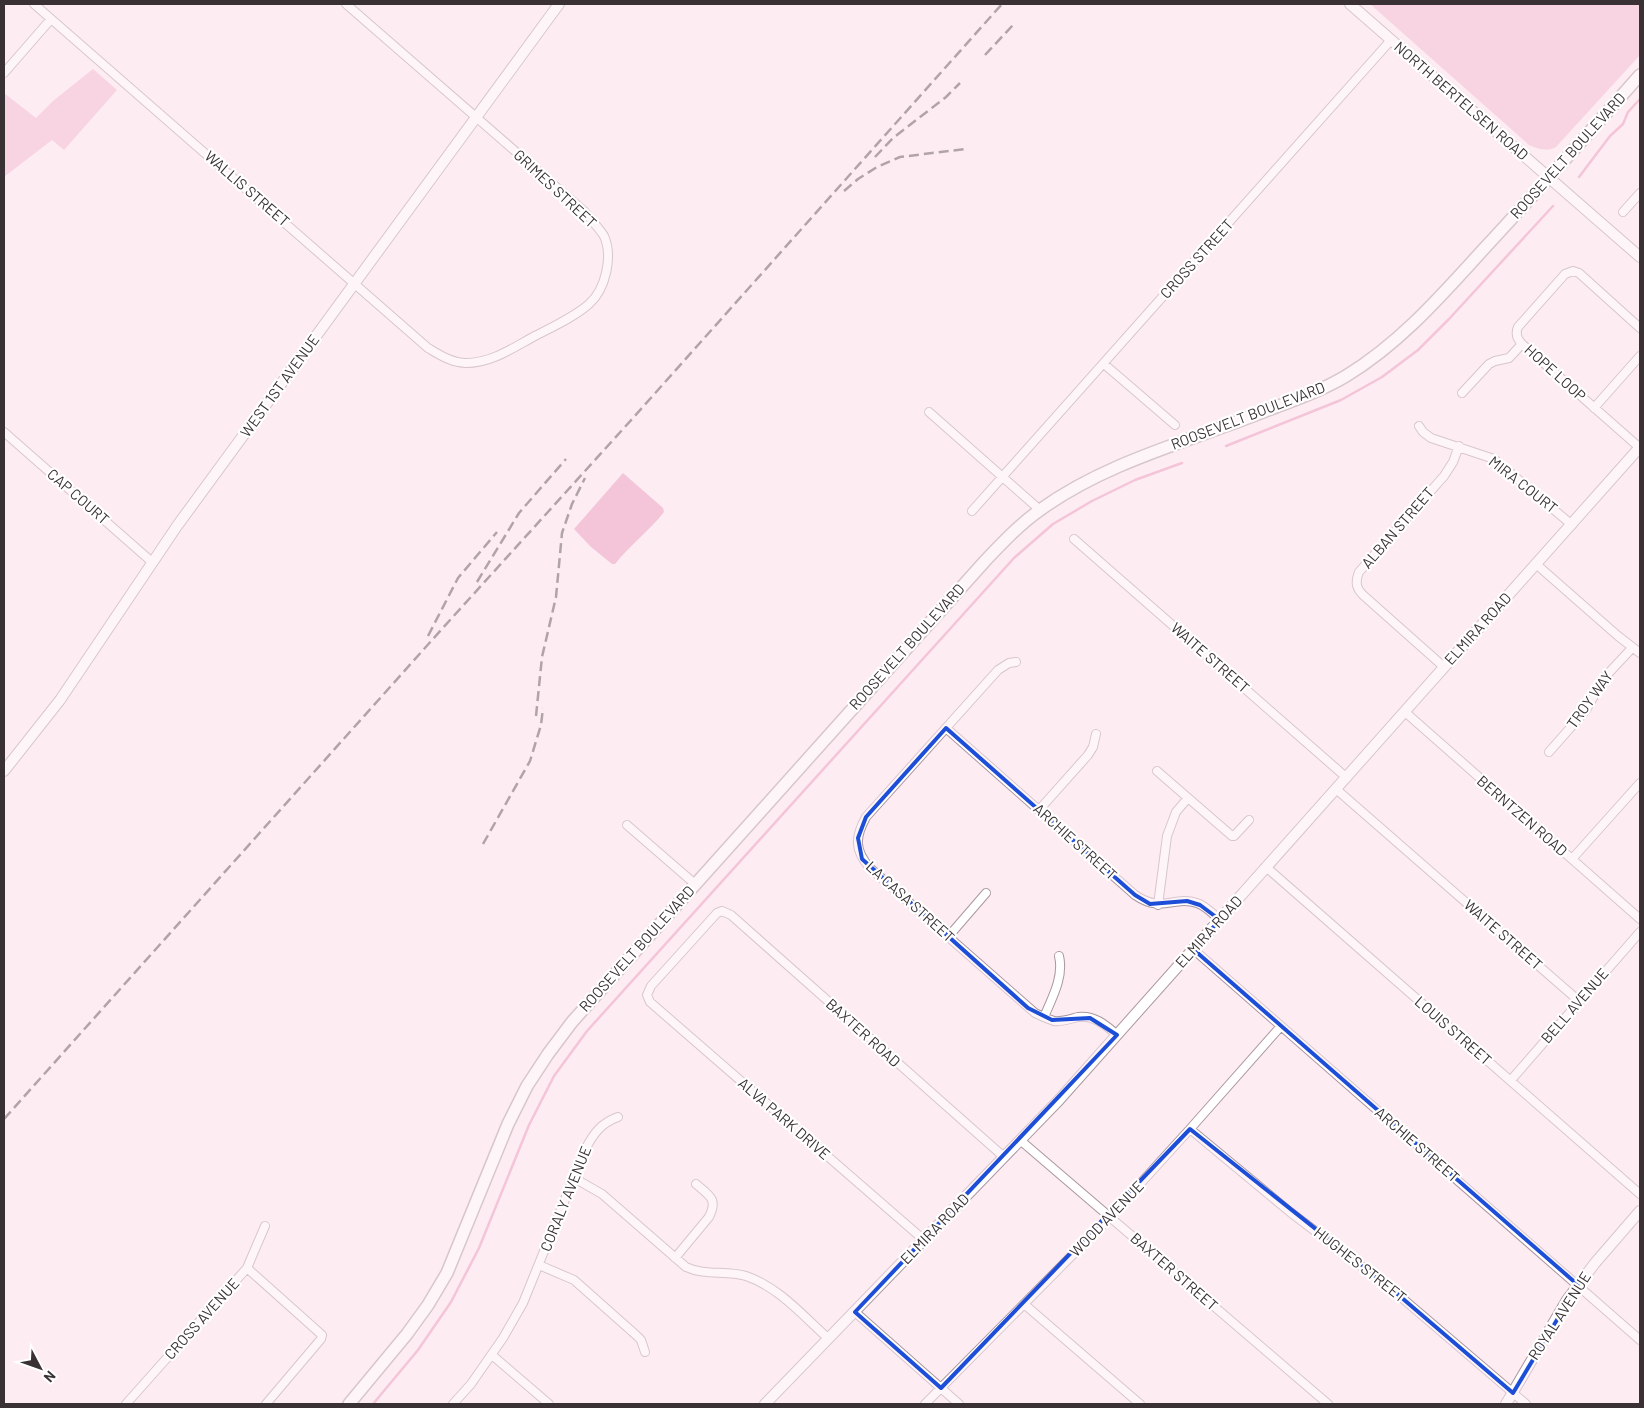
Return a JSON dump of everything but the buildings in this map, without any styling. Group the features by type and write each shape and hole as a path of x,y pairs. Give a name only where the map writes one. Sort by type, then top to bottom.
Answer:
{"main road":[{"name":"ROOSEVELT BOULEVARD","path":"349,1404 407,1334 428,1305 447,1273 508,1124 527,1086 572,1022 985,560 1011,534 1040,510 1082,484 1119,466 1309,394 1344,377 1373,359 1395,341 1443,293 1550,178 1640,75"}],"street":[{"name":"WALLIS STREET","path":"34,4 428,348 452,361 466,363"},
{"name":"GRIMES STREET","path":"346,4 585,212 604,236 608,250 607,269 601,288 591,303 577,313 502,354 488,360 466,363"},
{"name":"WEST 1ST AVENUE","path":"4,771 60,700 152,562 559,4"},
{"name":"NORTH BERTELSEN ROAD","path":"1350,4 1640,257"},
{"path":"4,73 51,18"},
{"name":"CROSS STREET","path":"972,511 1391,40"},
{"path":"1623,212 1640,193"},
{"name":"HOPE LOOP","path":"1640,328 1579,273 1573,271 1565,274 1518,327 1516,336 1522,344 1640,448"},
{"path":"1462,394 1488,364 1495,360 1509,358 1522,344"},
{"name":"HOPE LOOP","path":"1594,408 1640,356"},
{"path":"1104,364 1175,425"},
{"path":"929,412 1040,510"},
{"name":"MIRA COURT","path":"1419,426 1431,438 1490,457 1572,524"},
{"name":"CAP COURT","path":"4,432 152,562"},
{"name":"ALBAN STREET","path":"1444,667 1363,596 1358,590 1356,582 1360,572 1444,476 1453,462 1459,446"},
{"name":"ELMIRA ROAD","path":"769,1403 1059,1100 1640,448"},
{"name":"WAITE STREET","path":"1074,539 1347,778"},
{"path":"1536,564 1640,653"},
{"name":"TROY WAY","path":"1549,752 1586,710 1604,678 1632,648"},
{"name":"LA CASA STREET","path":"1016,662 1003,666 998,670 866,817 860,829 858,849 862,859 870,868 1028,1008 1052,1020 1062,1021 1080,1017 1090,1018 1105,1024 1118,1035"},
{"name":"BERNTZEN ROAD","path":"1405,712 1640,919"},
{"name":"ARCHIE STREET","path":"946,728 1135,895 1150,904 1187,901 1198,903 1220,920"},
{"path":"1039,810 1088,755 1093,747 1096,734"},
{"path":"1157,771 1232,836 1249,820"},
{"path":"1572,859 1640,782"},
{"name":"WAITE STREET","path":"1336,789 1579,1001"},
{"path":"1158,904 1165,844 1176,812 1188,798"},
{"path":"627,825 695,884"},
{"name":"LOUIS STREET","path":"1266,867 1640,1194"},
{"path":"948,937 986,893"},
{"name":"BAXTER ROAD","path":"647,995 648,990 657,979 717,913 722,911 731,915 1004,1157"},
{"name":"BELL AVENUE","path":"1510,1080 1640,932"},
{"name":"ARCHIE STREET","path":"1193,949 1640,1340"},
{"path":"1044,1017 1060,978 1059,956"},
{"name":"ALVA PARK DRIVE","path":"647,995 652,1005 924,1240"},
{"name":"WOOD AVENUE","path":"925,1404 1110,1217 1281,1026"},
{"name":"CORALY AVENUE","path":"453,1404 471,1384 492,1355 516,1315 592,1138 599,1127 608,1120 618,1117"},
{"name":"HUGHES STREET","path":"1190,1129 1290,1212 1403,1298 1526,1404"},
{"name":"BAXTER STREET","path":"1020,1140 1328,1404"},
{"path":"574,1178 602,1194 686,1267 695,1271 729,1272 764,1284 780,1295 829,1339"},
{"path":"674,1258 712,1211 714,1203 711,1197 696,1184"},
{"name":"ROYAL AVENUE","path":"1506,1404 1552,1323 1578,1285 1640,1211"},
{"name":"CROSS AVENUE","path":"126,1404 247,1268 265,1226"},
{"name":"CORALY AVENUE","path":"539,1265 564,1275 581,1286 636,1334 646,1352"},
{"path":"247,1268 320,1332 322,1337 266,1404"},
{"path":"1024,1304 1140,1404"},
{"path":"855,1312 960,1404"},
{"path":"492,1355 549,1404"}],"highlighted area":[{"path":"946,728 1135,895 1150,904 1187,901 1200,905 1220,920 1193,949 1578,1285 1513,1393 1395,1292 1190,1129 941,1388 855,1312 1117,1035 1090,1018 1052,1020 1028,1008 862,859 858,838 866,817"}],"shaded area":[{"path":"1370,4 1640,4 1640,55 1556,147 1546,150 1539,149 1529,145"},
{"path":"93,69 117,90 64,150 52,140 4,177 4,93 36,118 53,101"},
{"path":"623,473 663,508 664,512 615,564 612,564 591,547 574,529"}],"waterway":[{"path":"1579,177 1610,136 1623,124 1628,112 1640,99"},
{"path":"1226,446 1341,400 1382,377 1418,350 1553,206"},
{"path":"373,1404 418,1350 451,1302 479,1248 529,1125 554,1076 587,1031 1014,558 1053,524 1092,501 1135,480 1182,463"}],"railway":[{"path":"4,1119 1002,4"},
{"path":"985,55 1013,25"},
{"path":"875,157 893,138 946,97 960,83"},
{"path":"844,191 877,167 900,157 965,149"},
{"path":"477,582 519,513 566,459"},
{"path":"536,716 542,657 556,597 562,533 572,504 585,478"},
{"path":"428,636 458,578 497,532"},
{"path":"483,844 530,761 541,725 543,708"}]}
